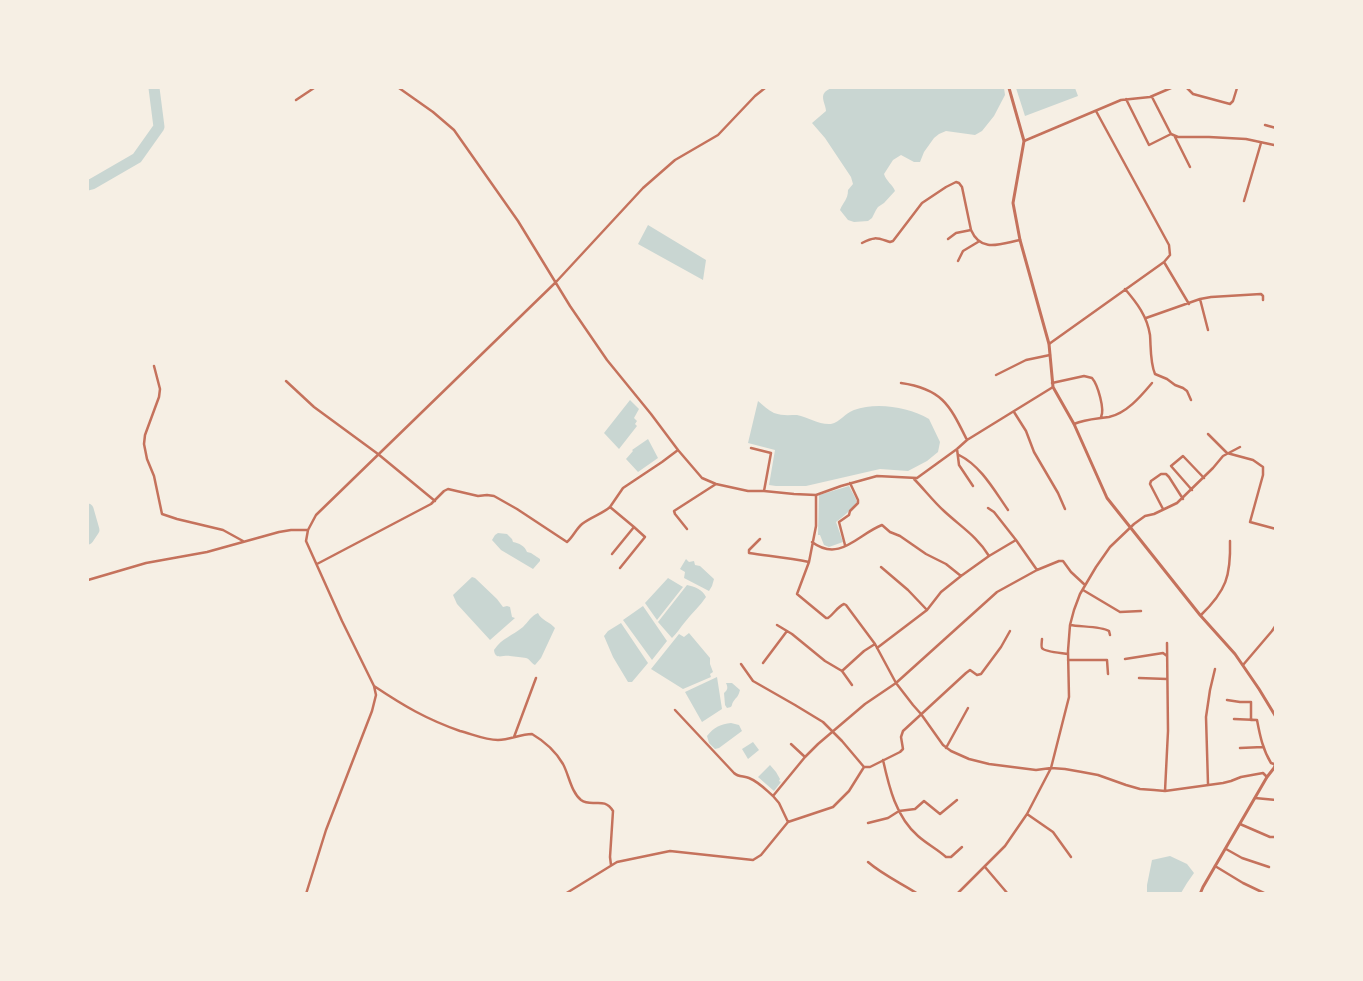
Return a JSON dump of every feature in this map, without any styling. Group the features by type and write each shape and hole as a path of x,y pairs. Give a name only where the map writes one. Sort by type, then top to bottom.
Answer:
{"street":[{"path":"296,100 314,88"},
{"path":"399,88 433,112 454,130 518,221 570,306 607,360 702,478 716,484 748,491 816,495 877,476 914,478 920,476 967,440 1014,412 1053,385 1084,376 1092,378 1097,387 1103,411 1101,418"},
{"path":"306,894 326,830 375,703 376,695 374,686 306,541 308,530 316,516 556,282 643,188 674,160 718,135 765,88"},
{"path":"1009,88 1024,140 1013,203 1020,240 1049,344 1053,385 1074,424 1108,498 1200,615 1235,654 1276,718"},
{"path":"1024,140 1117,101 1152,97 1171,88"},
{"path":"1187,88 1192,94 1230,104 1233,101 1237,88"},
{"path":"1152,97 1190,167"},
{"path":"1126,99 1149,145 1173,135"},
{"path":"1049,344 1164,262 1170,255 1169,245 1096,111"},
{"path":"1265,125 1276,128"},
{"path":"1173,135 1178,138 1246,139 1276,144"},
{"path":"1244,201 1261,142"},
{"path":"862,243 877,238 890,242 893,241 922,203 956,182 962,187 971,230 978,242 984,245 996,245 1020,240"},
{"path":"948,239 956,233 971,230"},
{"path":"958,261 963,251 978,242"},
{"path":"1164,262 1189,304"},
{"path":"1126,289 1146,318 1150,333 1152,366 1156,374 1167,378 1175,385 1183,388 1187,391 1191,400"},
{"path":"1146,318 1200,299 1261,294 1263,300"},
{"path":"1200,299 1208,330"},
{"path":"996,375 1026,360 1050,355"},
{"path":"154,366 160,389 145,435 144,444 147,459 154,476 162,514 223,530 243,541"},
{"path":"286,381 314,407 378,454 435,501"},
{"path":"901,383 913,384 943,400 953,412 967,440"},
{"path":"1074,424 1090,418 1109,417 1123,411 1152,383"},
{"path":"1014,412 1026,431 1034,452 1065,509"},
{"path":"1208,434 1227,453 1253,460 1263,468 1263,475 1250,522 1276,530"},
{"path":"957,894 1005,846 1027,814 1051,768 1069,697 1068,654 1070,625 1085,584 1110,547 1134,524 1145,516 1178,503 1223,456 1240,447"},
{"path":"751,448 771,453 764,491"},
{"path":"957,449 959,465 974,486"},
{"path":"317,564 435,501 448,489 478,496 494,496 567,542 573,537 580,526 610,508 624,488 678,450"},
{"path":"959,455 976,467 1008,510"},
{"path":"1192,490 1171,466 1183,456 1204,478"},
{"path":"1164,510 1150,484 1151,481 1161,474 1166,474 1169,477 1183,499"},
{"path":"914,478 945,512 983,546 989,556"},
{"path":"845,546 839,522 858,504 850,483"},
{"path":"687,529 674,511 716,484"},
{"path":"816,495 816,526 809,562 797,594 826,618 830,617 840,606 846,605 878,648 896,683 946,749 969,759 989,764 1036,770 1065,769 1098,775 1140,789 1165,791 1231,781 1250,774 1262,774 1267,777"},
{"path":"610,508 645,537 620,568"},
{"path":"988,508 994,512 1037,570"},
{"path":"812,542 820,548 835,550 850,544 875,527 882,525 926,554 946,564 961,576"},
{"path":"612,554 634,527"},
{"path":"88,580 146,563 206,552 279,532 308,530"},
{"path":"760,539 748,553 809,562"},
{"path":"878,648 927,610 941,592 961,576 1016,540"},
{"path":"1200,615 1214,602 1226,582 1230,559 1230,541"},
{"path":"774,796 805,757 840,724 896,683 997,592 1037,570 1059,561 1063,561 1071,572 1085,584"},
{"path":"881,567 908,590 927,610"},
{"path":"1083,590 1120,612 1142,611"},
{"path":"777,625 825,661 842,671 852,685"},
{"path":"1070,625 1105,628 1110,631 1110,635"},
{"path":"1243,665 1276,625"},
{"path":"741,664 753,682 815,716 833,732 864,767 870,767 902,751 902,734 921,714 969,671 971,670 978,675 981,674 1001,647 1010,630"},
{"path":"763,663 787,632"},
{"path":"1042,639 1042,649 1068,654"},
{"path":"1165,791 1168,731 1167,643"},
{"path":"842,671 864,651 875,644"},
{"path":"1125,659 1163,653 1167,656"},
{"path":"1068,660 1107,660 1108,674"},
{"path":"1208,784 1206,716 1215,669"},
{"path":"514,738 536,678"},
{"path":"1139,678 1166,680"},
{"path":"374,686 409,709 446,726 486,739 514,738 528,734 536,736 545,743 563,764 581,799 590,803 605,803 611,808 613,815 611,865"},
{"path":"1227,700 1251,702 1251,720"},
{"path":"946,749 968,708"},
{"path":"675,710 737,776 749,778 774,796 788,822"},
{"path":"1200,894 1224,849 1275,766 1271,763 1263,747 1258,720 1234,719"},
{"path":"791,744 805,757"},
{"path":"1240,748 1263,747"},
{"path":"883,760 888,785 907,825 917,836 946,857 951,857 962,847"},
{"path":"565,894 611,865 670,851 753,860 761,854 788,822 833,807 849,791 864,767"},
{"path":"1255,798 1276,800"},
{"path":"868,824 888,818 899,811 915,809 924,801 940,814 956,800"},
{"path":"1027,814 1053,832 1071,857"},
{"path":"1240,824 1276,838"},
{"path":"1224,849 1242,858 1269,867"},
{"path":"868,862 879,871 918,894"},
{"path":"1215,866 1242,883 1266,894"},
{"path":"985,867 1008,894"}],"shaded area":[{"path":"831,88 1004,88 1005,95 994,116 982,131 975,135 946,131 934,138 924,152 920,162 914,162 901,155 893,160 884,174 895,191 878,207 872,218 868,221 854,222 848,220 840,210 848,190 853,184 851,177 825,138 812,123 826,111 823,96"},
{"path":"1016,88 1075,88 1078,96 1025,116"},
{"path":"648,225 706,260 703,280 638,244"},
{"path":"630,400 639,409 634,418 637,421 635,424 637,426 619,449 604,433"},
{"path":"758,401 774,413 797,415 827,424 834,423 851,411 872,406 912,411 929,419 940,442 938,452 927,461 908,471 880,469 806,486 769,485 775,450 748,443"},
{"path":"648,439 658,458 638,472 626,459 632,450"},
{"path":"849,486 857,502 836,522 843,542 829,547 824,545 820,535 818,535 819,495"},
{"path":"498,533 507,534 513,542 522,545 527,552 540,559 540,561 533,569 501,550 492,540"},
{"path":"686,559 689,562 694,561 695,565 700,566 714,579 709,591 684,578 685,572 680,569"},
{"path":"472,577 497,599 503,607 510,607 512,617 515,618 490,640 457,604 453,595"},
{"path":"668,578 683,587 657,620 645,603"},
{"path":"687,585 700,590 706,597 672,638 658,622"},
{"path":"643,606 667,641 652,660 623,620"},
{"path":"538,613 555,628 541,658 535,665 526,658 497,656 494,650 500,643 523,627 531,617"},
{"path":"621,623 648,663 632,682 628,682 613,657 604,636 608,631"},
{"path":"689,633 710,658 713,672 710,674 711,677 683,689 651,669 679,634 684,637"},
{"path":"717,677 722,709 702,722 685,692"},
{"path":"726,683 732,683 740,690 732,706 727,708 724,693 727,688"},
{"path":"731,723 739,725 742,731 715,749 709,743 707,736 718,726"},
{"path":"753,742 759,750 748,759 742,749"},
{"path":"770,765 781,782 774,791 758,777"},
{"path":"1170,856 1187,864 1194,873 1181,893 1147,893 1152,860"}],"waterway":[{"path":"88,185 137,158 159,127 154,88"},
{"path":"88,509 94,530 88,539"}]}
